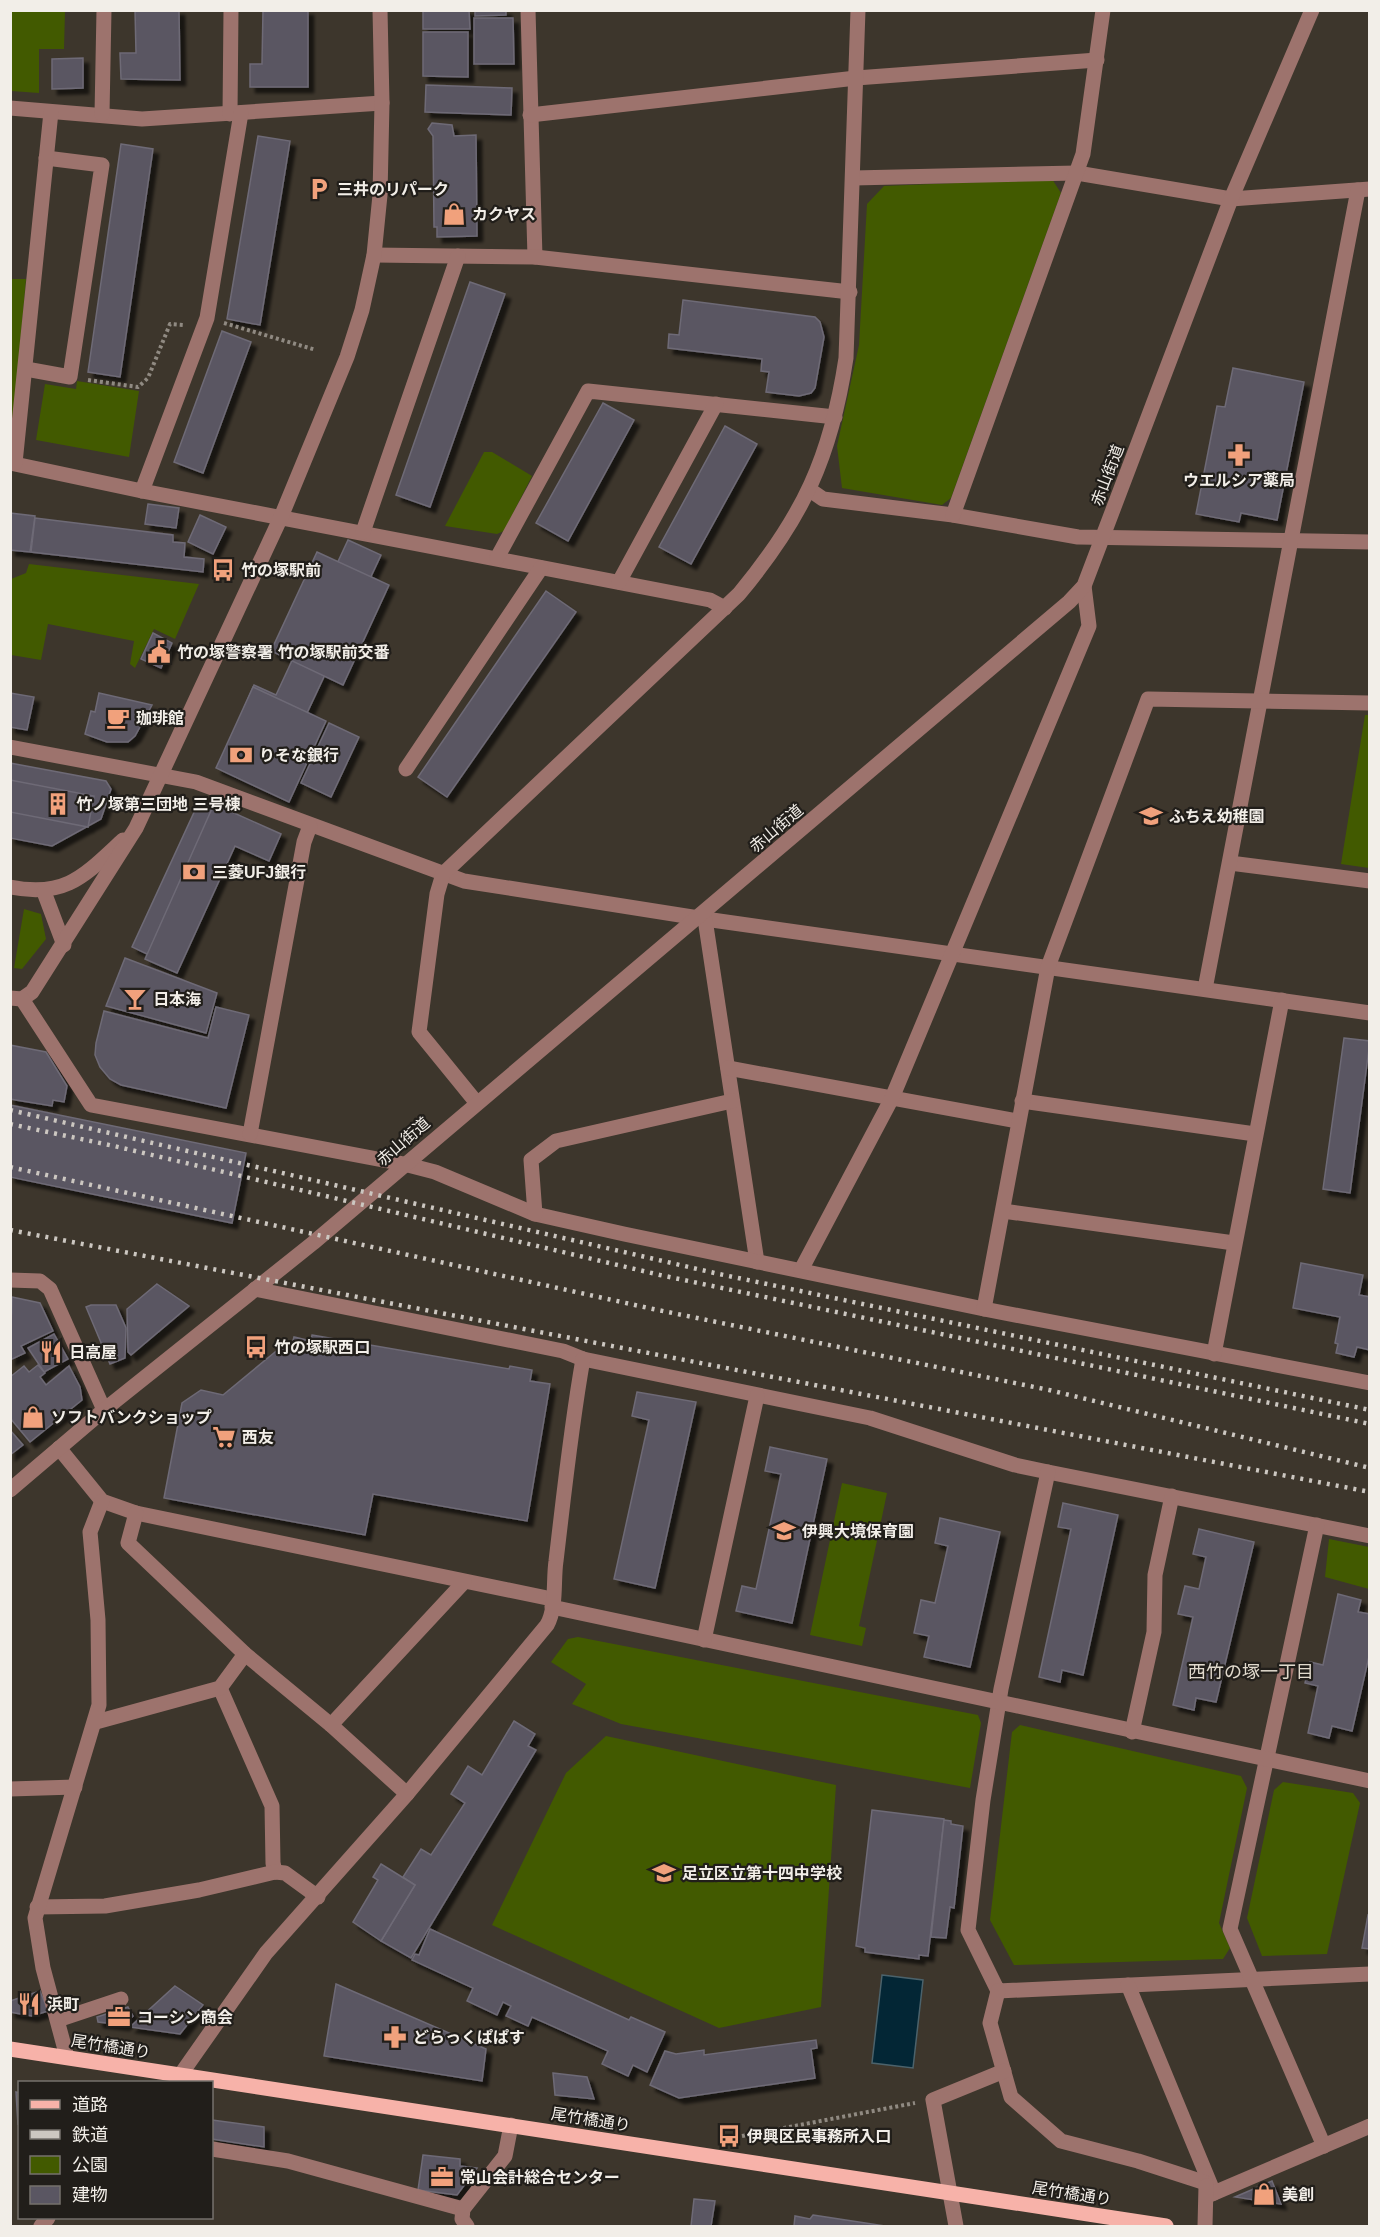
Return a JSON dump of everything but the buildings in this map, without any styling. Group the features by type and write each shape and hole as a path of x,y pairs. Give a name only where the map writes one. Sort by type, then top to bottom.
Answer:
{"main road":[{"name":"尾竹橋通り","path":"10,2049 67,2057 148,2077 181,2074 1166,2226"}],"street":[{"path":"102,114 104,10"},
{"path":"142,491 207,318 236,114 231,10"},
{"path":"380,10 382,103 380,195 374,255 362,310 347,357 280,517 136,828 64,945 32,992 16,999 91,1105 404,1164 435,1172 535,1214 984,1309 1370,1383"},
{"path":"528,10 535,256"},
{"path":"476,1102 419,1032 437,894 443,874 725,608 769,558 810,490 835,417 846,358 858,10"},
{"path":"953,515 1083,154 1103,10"},
{"name":"赤山街道","path":"10,1490 476,1102 701,919 1069,602 1084,586 1231,199 1312,10"},
{"path":"530,115 856,78 1097,60"},
{"path":"10,108 142,119 382,103"},
{"path":"51,112 26,369 13,463 142,491 710,600 725,608"},
{"path":"26,369 70,376 102,165 46,158"},
{"path":"854,178 1077,173 1231,199 1364,189 1259,702 1205,989"},
{"path":"374,255 535,256 850,292"},
{"path":"363,532 458,256"},
{"path":"497,558 588,391 835,417"},
{"path":"619,582 716,404"},
{"path":"810,490 823,499 953,515 1078,537 1370,542"},
{"path":"406,769 541,568"},
{"path":"801,1270 892,1098 1089,626 1084,586"},
{"path":"984,1309 1048,967 1148,699 1370,703"},
{"path":"10,747 196,782 310,826 464,880 701,919 1370,1013"},
{"path":"250,1134 304,842 310,826"},
{"path":"10,887 44,892 81,877 136,828"},
{"path":"1230,863 1370,881"},
{"path":"44,892 64,945"},
{"path":"701,919 728,1068 757,1262"},
{"path":"1214,1354 1282,1000"},
{"path":"728,1068 1018,1121"},
{"path":"535,1214 531,1160 556,1141 732,1101"},
{"path":"1022,1101 1255,1134"},
{"path":"1003,1211 1234,1243"},
{"path":"11,1280 40,1281 50,1289 104,1410"},
{"path":"255,1288 563,1351 584,1359 870,1418 1015,1465 1370,1536"},
{"path":"181,2074 266,1953 407,1794 547,1625 552,1603 573,1422 584,1359"},
{"path":"704,1640 757,1395"},
{"path":"59,1448 102,1501 136,1513 464,1582 704,1640 1370,1781"},
{"path":"1048,1472 1031,1541 999,1702 983,1800 968,1930 998,1991 990,2023 1011,2097 1060,2141 1138,2161 1208,2186 1324,2146 1370,2126"},
{"path":"1132,1732 1154,1632 1155,1575 1172,1496"},
{"path":"67,2057 43,1968 34,1918 96,1722 99,1705 98,1620 90,1532 102,1501"},
{"path":"136,1513 128,1543 245,1654 331,1725 407,1794"},
{"path":"1317,1525 1230,1929 1324,2146"},
{"path":"331,1725 464,1582"},
{"path":"96,1722 220,1688 245,1654"},
{"path":"220,1688 272,1806 275,1872"},
{"path":"10,1789 75,1787"},
{"path":"37,1907 105,1906 199,1890 275,1872 285,1873 318,1897"},
{"path":"998,1991 1370,1974"},
{"path":"1128,1985 1208,2186 1205,2226"},
{"path":"58,2020 121,1999"},
{"path":"956,2226 933,2100 1004,2071"},
{"path":"467,2226 462,2219 463,2209 505,2156 511,2125"},
{"path":"213,2149 288,2161 463,2209"}],"path":[{"path":"742,2136 933,2100"}],"green space":[{"path":"10,11 65,11 64,49 39,49 39,93 11,91"},
{"path":"1052,179 1061,193 951,498 942,505 842,488 837,446 859,345 867,204 884,186"},
{"path":"11,279 26,279 11,446"},
{"path":"77,381 139,391 129,457 36,440 45,384 76,389"},
{"path":"484,452 492,452 532,476 504,531 497,534 445,526"},
{"path":"29,564 199,584 175,639 154,629 135,668 130,664 134,641 48,624 41,660 11,655 11,579 26,573"},
{"path":"1365,715 1370,715 1369,868 1341,864"},
{"path":"24,909 41,914 46,939 22,969 14,968"},
{"path":"842,1483 887,1493 859,1626 866,1628 862,1646 810,1635"},
{"path":"1329,1539 1369,1547 1369,1589 1325,1577"},
{"path":"578,1637 978,1715 981,1723 970,1788 621,1724 572,1704 586,1684 551,1662 568,1639"},
{"path":"1020,1725 1241,1776 1247,1788 1219,1923 1230,1948 1223,1959 1014,1965 990,1920 1012,1732"},
{"path":"606,1736 836,1785 821,2007 719,2028 492,1925 566,1773"},
{"path":"1283,1782 1353,1793 1360,1803 1327,1954 1262,1956 1247,1918 1274,1790"}],"water":[{"path":"882,1975 923,1980 913,2068 872,2063"}],"railway":[{"path":"10,1110 719,1274 1370,1410"},
{"path":"10,1124 114,1146 660,1275 1370,1424"},
{"path":"10,1167 653,1309 1049,1390 1370,1468"},
{"path":"10,1230 1370,1492"}],"place":[{"name":"三井のリパーク","path":"319,189"},
{"name":"カクヤス","path":"454,214"},
{"name":"ウエルシア薬局","path":"1239,455"},
{"name":"竹の塚駅前","path":"223,570"},
{"name":"竹の塚警察署 竹の塚駅前交番","path":"159,652"},
{"name":"珈琲館","path":"118,718"},
{"name":"りそな銀行","path":"241,755"},
{"name":"竹ノ塚第三団地 三号棟","path":"58,804"},
{"name":"ふちえ幼稚園","path":"1151,816"},
{"name":"三菱UFJ銀行","path":"194,872"},
{"name":"日本海","path":"135,999"},
{"name":"竹の塚駅西口","path":"256,1347"},
{"name":"日高屋","path":"51,1352"},
{"name":"ソフトバンクショップ","path":"33,1417"},
{"name":"西友","path":"224,1437"},
{"name":"伊興大境保育園","path":"784,1531"},
{"name":"足立区立第十四中学校","path":"664,1873"},
{"name":"浜町","path":"29,2004"},
{"name":"コーシン商会","path":"119,2017"},
{"name":"どらっくぱぱす","path":"395,2037"},
{"name":"伊興区民事務所入口","path":"729,2136"},
{"name":"常山会計総合センター","path":"442,2177"},
{"name":"美創","path":"1264,2194"}],"district":[{"name":"西竹の塚一丁目","path":"1251,1672"}]}
